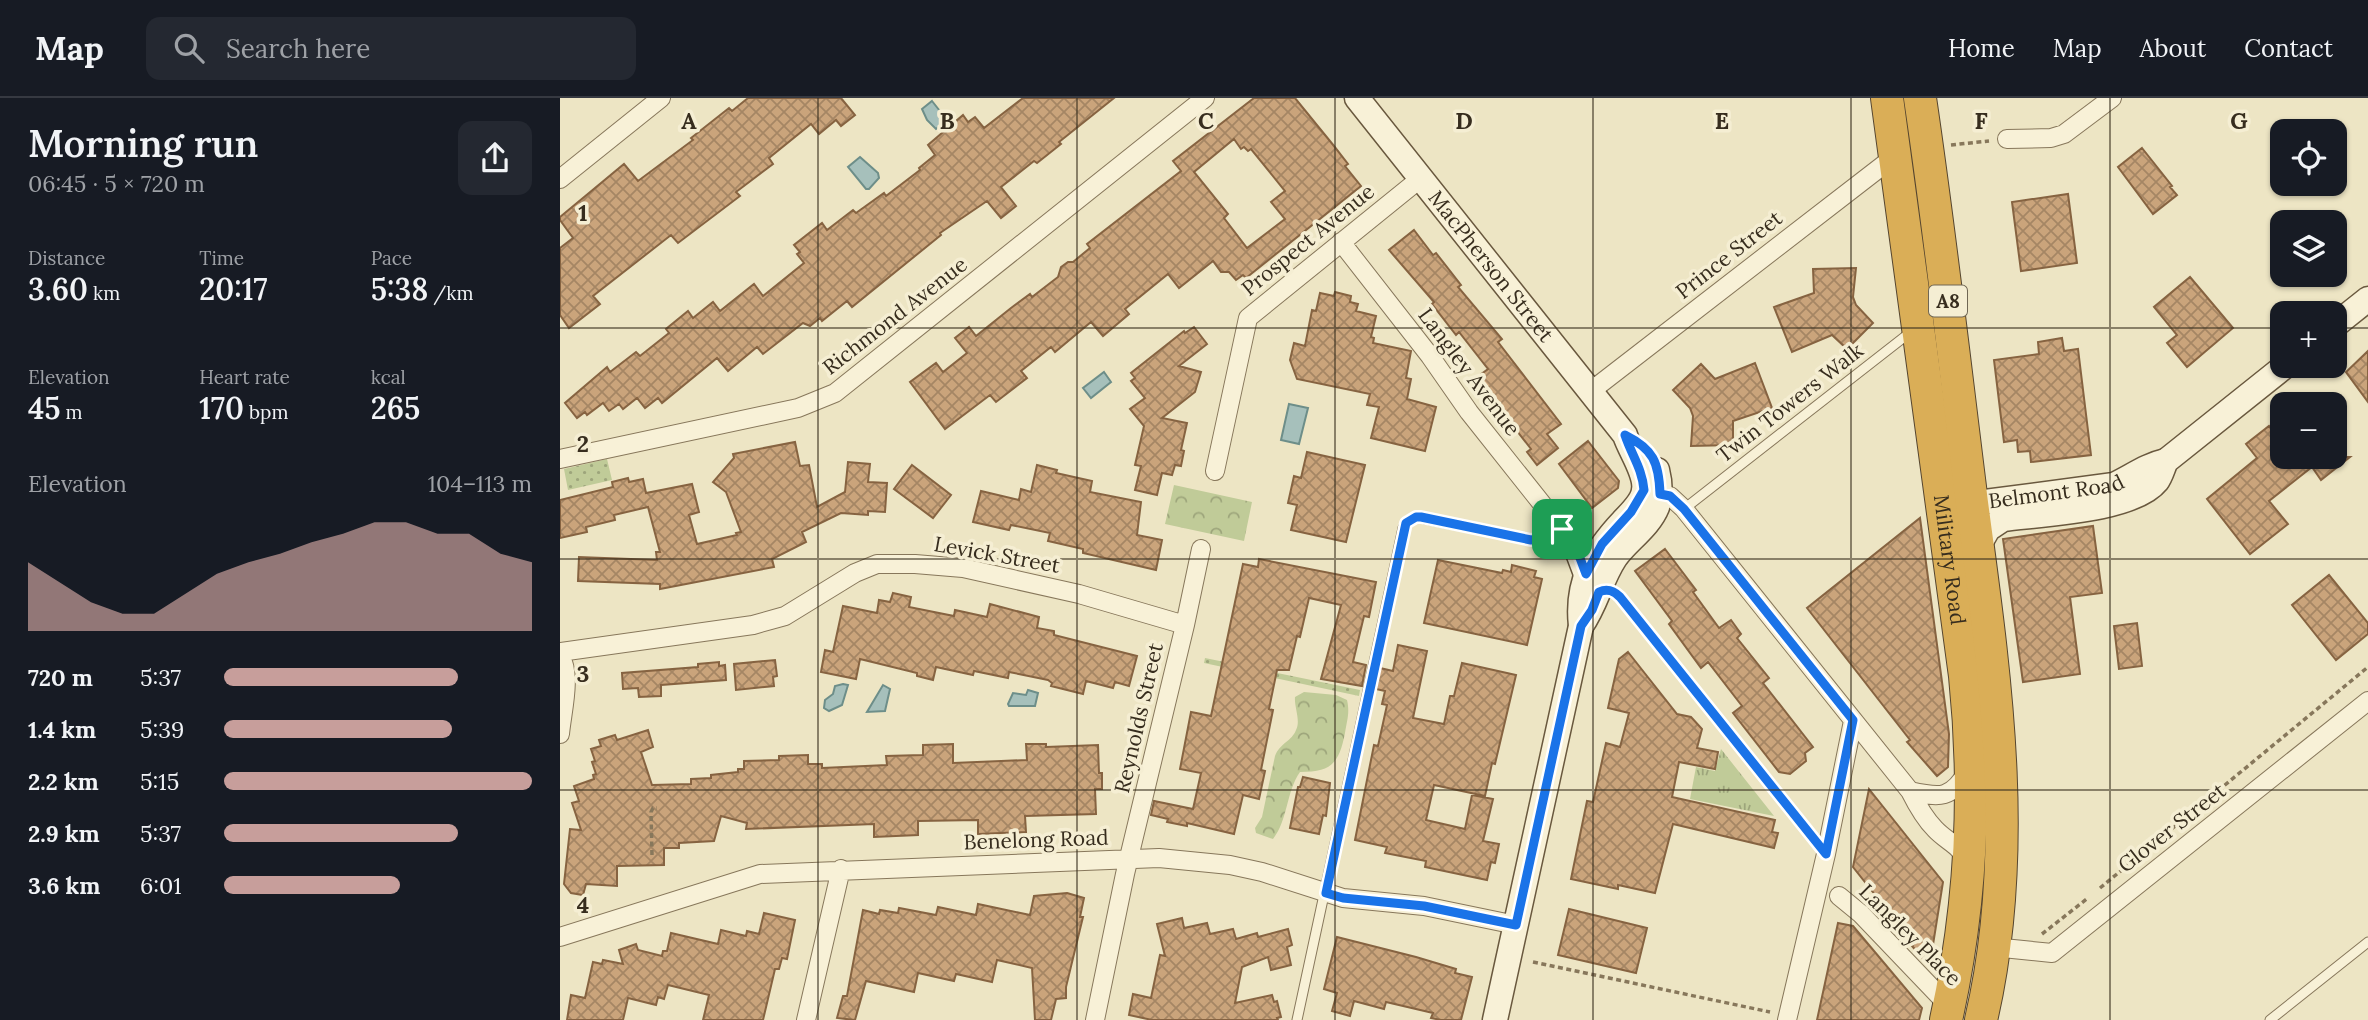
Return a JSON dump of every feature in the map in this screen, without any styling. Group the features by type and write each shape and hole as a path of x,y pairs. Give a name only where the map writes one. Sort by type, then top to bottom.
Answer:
{"highway":[{"name":"Military Road","path":"1887,98 1918,326 1957,506 1979,545 1999,722 2002,820 1999,902 1981,1020"},
{"name":"Military Road","path":"1920,98 1957,506 1970,768 1970,868 1963,933 1948,1013"}],"main road":[{"name":"MacPherson Street","path":"1357,98 1625,435"},
{"path":"2347,316 2368,299"},
{"name":"Belmont Road","path":"1957,506 2114,485 2132,477 2146,466 2166,461 2270,378"},
{"path":"1593,583 1653,515 1660,494 1654,460 1644,444 1625,435"},
{"path":"1495,1020 1581,626 1592,610 1593,583 1602,544 1631,512 1644,490 1640,466 1631,454 1625,435"},
{"name":"Belmont Road","path":"1979,545 1988,528 2003,519 2122,503 2157,482 2166,461"},
{"path":"1562,529 1577,550 1593,583"}],"street":[{"path":"560,179 639,105 661,98"},
{"name":"Richmond Avenue","path":"560,459 798,408 835,393 1205,98"},
{"path":"2007,139 2051,138 2064,134 2112,98"},
{"name":"Prince Street","path":"1591,391 1895,156"},
{"name":"Prospect Avenue","path":"1215,471 1248,318 1421,178"},
{"name":"Langley Avenue","path":"1341,242 1430,356 1469,412 1562,529"},
{"path":"1660,494 1670,496 1684,509 1910,791 1921,813 1938,833 1958,847 1970,868"},
{"name":"Reynolds Street","path":"1095,1020 1201,549"},
{"name":"Levick Street","path":"561,655 753,625 785,616 855,573 877,564 963,568 1079,594 1185,625"},
{"path":"560,734 565,685 561,655"},
{"name":"Glover Street","path":"1993,947 2052,953 2368,701"},
{"path":"1787,1018 1826,854 1853,720"},
{"path":"1910,791 1938,796 1949,794 1960,785 1970,768"},
{"name":"Benelong Road","path":"560,937 760,874 1159,858 1230,865 1262,872 1343,898 1424,906 1516,925"},
{"path":"806,1020 841,870"},
{"name":"Langley Place","path":"1839,896 1861,914 1948,1013"}],"lane":[{"name":"Twin Towers Walk","path":"1684,509 1918,326"},
{"path":"1297,1020 1406,523 1421,517 1531,540 1546,538 1562,529"},
{"path":"1593,583 1620,597 1826,854"},
{"path":"2270,1020 2368,942"}],"path":[{"path":"1949,145 2007,139"},
{"name":"Glover Street","path":"2098,890 2368,667"},
{"path":"652,855 651,812 653,808 657,808"},
{"path":"2038,937 2088,898"},
{"path":"1533,962 1787,1018"}],"green space":[{"path":"607,459 612,480 568,490 564,469"},
{"path":"1174,485 1252,502 1244,541 1165,524"},
{"path":"1205,658 1360,690 1359,696 1204,663"},
{"path":"1304,692 1336,695 1347,700 1345,733 1340,752 1332,764 1320,770 1300,772 1292,788 1282,823 1273,839 1256,833 1255,828 1262,817 1275,756 1294,734 1297,726 1295,697"},
{"path":"1721,749 1774,816 1690,799 1696,767 1715,771"}],"water":[{"path":"932,101 947,120 936,129 927,120 922,109"},
{"path":"860,157 878,173 879,178 869,189 866,189 848,167"},
{"path":"1104,372 1111,382 1091,398 1083,388"},
{"path":"1289,404 1308,408 1299,444 1281,440"},
{"path":"848,685 842,705 829,711 824,708 825,700 833,694 835,686"},
{"path":"883,685 890,689 885,711 867,712"},
{"path":"1028,690 1038,693 1035,706 1009,706 1013,693 1026,695"}],"building":[{"path":"748,98 841,98 855,115 841,126 836,120 819,134 811,124 769,158 773,164 736,192 740,196 678,243 671,235 593,296 600,304 569,328 560,315 560,248 573,238 560,217 624,164 638,181 693,140 691,138 729,108 732,111"},
{"path":"1023,98 1114,98 1037,163 1034,161 1001,187 1016,206 1001,218 987,201 940,233 941,235 852,307 847,301 822,321 820,318 810,326 803,323 763,354 757,347 728,371 717,358 662,403 658,398 645,408 637,398 623,409 619,404 609,411 603,403 587,415 585,412 577,418 565,403 607,367 610,372 636,352 640,356 669,333 666,329 688,311 693,318 713,302 720,311 754,284 763,296 804,263 794,245 822,223 827,230 853,210 856,213 884,193 886,196 920,170 919,168 935,155 928,145 963,115 968,122 975,117 984,128"},
{"path":"1254,98 1295,98 1348,164 1345,166 1361,186 1246,278 1243,275 1236,280 1229,272 1221,272 1213,261 1179,288 1168,274 1125,309 1129,314 1103,336 1091,322 1055,352 1051,347 1021,371 1027,378 996,402 990,395 945,429 910,382 936,363 943,372 967,353 955,338 969,327 976,336 1030,294 1032,297 1058,277 1061,267 1073,262 1090,248 1087,244 1181,171 1173,161","holes":["1234,139 1241,149 1251,149 1285,191 1271,202 1285,219 1247,248 1224,218 1228,214 1194,172"]},
{"path":"2142,148 2177,195 2153,214 2118,167"},
{"path":"2068,194 2077,263 2021,271 2012,202"},
{"path":"1414,230 1433,255 1436,253 1461,285 1458,287 1502,339 1498,342 1561,424 1547,434 1558,448 1537,465 1527,452 1531,449 1476,378 1488,369 1459,332 1456,335 1432,304 1434,302 1389,250"},
{"path":"1856,268 1853,297 1856,305 1873,323 1847,349 1832,335 1792,352 1774,307 1814,293 1813,269"},
{"path":"2190,277 2233,328 2187,367 2167,343 2177,335 2154,307"},
{"path":"1335,292 1351,296 1350,302 1358,304 1356,311 1376,316 1371,337 1374,338 1373,343 1411,351 1406,378 1411,379 1407,399 1436,407 1425,451 1371,438 1379,407 1367,405 1370,394 1297,379 1290,360 1294,343 1305,346 1312,310 1316,311 1320,293 1334,296"},
{"path":"1194,327 1207,344 1179,366 1201,372 1195,392 1162,418 1187,423 1181,450 1184,451 1181,466 1175,465 1172,475 1162,473 1157,495 1135,490 1141,466 1135,465 1144,426 1130,409 1145,398 1131,381 1135,378 1131,373 1184,331 1185,333"},
{"path":"2062,338 2064,351 2078,349 2091,455 2031,462 2030,451 2018,452 2017,440 2004,442 1994,360 2039,354 2038,342"},
{"path":"2368,351 2368,402 2347,373"},
{"path":"1755,363 1772,408 1733,421 1733,445 1691,446 1693,416 1690,408 1673,390 1701,364 1715,379"},
{"path":"2269,426 2270,469 2309,469 2269,501 2288,524 2250,554 2207,499 2257,458 2246,444"},
{"path":"1588,441 1619,481 1618,488 1592,508 1559,464"},
{"path":"795,442 800,466 809,465 817,507 845,492 848,462 870,464 868,482 887,483 885,512 868,511 868,515 841,513 802,532 806,542 772,559 774,567 660,589 660,584 578,581 579,557 657,560 656,552 660,552 648,507 614,515 615,520 586,527 587,532 560,538 560,500 613,487 612,482 628,478 629,482 643,479 646,493 692,484 699,512 689,515 697,544 737,535 736,533 741,532 726,492 713,482 734,458 733,454"},
{"path":"1307,452 1365,465 1346,542 1291,530 1297,505 1288,503 1294,476 1301,478"},
{"path":"912,465 951,495 933,518 894,489"},
{"path":"1037,465 1057,470 1056,473 1092,481 1090,492 1141,502 1137,535 1162,540 1156,570 1083,553 1083,549 1048,541 1050,533 1011,525 1009,530 973,522 981,491 1019,500 1021,489 1031,492"},
{"path":"2313,469 2335,469 2321,480"},
{"path":"1920,518 1949,734 1948,767 1937,776 1907,742 1910,740 1807,608"},
{"path":"2093,526 2102,593 2070,597 2080,674 2023,682 2003,539"},
{"path":"1665,549 1696,590 1693,592 1719,628 1731,620 1741,634 1737,638 1769,678 1763,683 1813,747 1805,753 1806,761 1790,774 1779,772 1733,713 1742,706 1708,662 1701,668 1669,624 1672,621 1635,571"},
{"path":"1259,559 1376,582 1369,617 1364,616 1353,662 1366,665 1362,686 1321,679 1341,605 1309,598 1289,670 1277,670 1269,709 1273,710 1261,770 1265,771 1259,799 1243,795 1234,834 1187,823 1187,826 1167,822 1168,819 1151,815 1154,801 1193,809 1201,773 1180,769 1191,712 1211,716 1243,564 1258,567"},
{"path":"1438,560 1502,573 1503,570 1511,572 1512,565 1536,571 1534,577 1542,579 1527,645 1424,623"},
{"path":"2329,575 2368,623 2368,634 2336,660 2292,605"},
{"path":"893,593 911,597 909,607 954,616 955,610 987,617 990,604 1039,617 1037,628 1054,631 1054,635 1137,656 1129,686 1115,682 1113,688 1086,681 1083,694 1051,686 1052,683 1048,680 1009,672 1008,678 974,671 973,675 936,667 933,680 917,676 917,673 860,659 856,679 821,672 825,650 833,652 843,606 877,613 879,600 890,602"},
{"path":"2137,623 2142,666 2119,669 2114,626"},
{"path":"1398,645 1427,651 1413,718 1444,724 1450,696 1454,696 1462,663 1516,675 1485,796 1434,785 1426,820 1465,829 1472,795 1493,799 1483,841 1499,844 1495,863 1491,862 1487,880 1425,867 1426,861 1385,853 1387,847 1355,840 1374,745 1378,746 1387,705 1382,704 1385,691 1376,689 1380,668 1393,671"},
{"path":"1628,652 1677,714 1691,717 1702,729 1697,748 1718,752 1715,769 1679,762 1672,797 1775,820 1772,832 1778,833 1774,848 1673,824 1655,893 1618,885 1618,889 1571,879 1587,801 1593,802 1606,743 1620,747 1629,713 1608,708 1619,659"},
{"path":"775,660 777,676 773,677 774,686 736,690 734,664"},
{"path":"719,662 719,666 725,665 726,680 661,685 661,696 639,697 638,688 623,689 622,673 698,667 698,664"},
{"path":"648,730 653,747 641,752 652,785 691,784 691,779 738,772 738,769 744,769 744,761 779,760 779,756 808,755 808,764 822,764 822,768 887,765 886,756 923,755 923,745 953,744 953,763 1027,760 1026,744 1046,744 1046,747 1098,745 1102,789 1095,789 1096,814 1025,816 1026,832 978,834 978,820 918,821 918,835 874,837 874,824 746,829 747,823 721,816 714,841 679,843 679,848 664,848 664,865 617,866 617,886 586,884 583,895 571,893 564,884 570,829 581,830 572,803 579,801 574,786 594,779 593,775 596,774 592,762 595,761 591,749 601,746 599,740 615,735 617,740"},
{"path":"1303,777 1330,783 1326,816 1323,815 1319,834 1290,828 1298,787"},
{"path":"1869,789 1943,882 1932,951 1923,959 1853,867"},
{"path":"1067,893 1084,898 1080,917 1083,917 1066,987 1066,998 1056,999 1051,1020 1035,1020 1032,968 997,960 992,982 956,974 954,981 918,973 914,992 866,981 855,1020 837,1018 843,996 847,996 863,910 879,914 880,910 898,913 899,908 936,915 938,907 976,915 978,904 1030,915 1034,896"},
{"path":"1569,909 1647,928 1636,973 1558,955"},
{"path":"764,913 795,920 787,959 782,958 779,969 775,969 763,1020 703,1020 709,995 668,985 664,999 658,997 656,1005 628,998 623,1020 567,1020 571,995 585,998 593,962 602,964 603,960 623,964 619,950 636,944 638,950 662,956 663,951 667,951 671,933 718,944 721,930 746,936 747,931 759,934"},
{"path":"1182,918 1184,928 1207,923 1210,934 1233,929 1236,939 1257,933 1258,937 1288,929 1292,945 1287,947 1291,965 1271,970 1268,957 1242,967 1235,1003 1272,995 1274,1002 1277,1001 1281,1017 1277,1018 1278,1020 1152,1020 1129,1015 1133,994 1151,998 1160,955 1165,956 1157,924"},
{"path":"1838,923 1853,926 1922,1008 1919,1020 1817,1020"},
{"path":"1337,937 1416,957 1456,969 1455,973 1472,977 1461,1020 1431,1018 1433,1013 1386,1002 1384,1009 1354,1001 1350,1016 1332,1011 1337,993 1324,989"}],"route":[{"path":"1625,435 1644,444 1654,460 1660,494 1670,496 1684,509 1853,720 1826,854 1620,597 1613,591 1606,590 1599,592 1592,610 1581,626 1516,925 1424,906 1373,902 1326,893 1406,523 1421,517 1531,540 1546,538 1562,529 1577,550 1586,574 1602,544 1631,512 1644,490 1640,466 1631,454 1625,435"}]}
